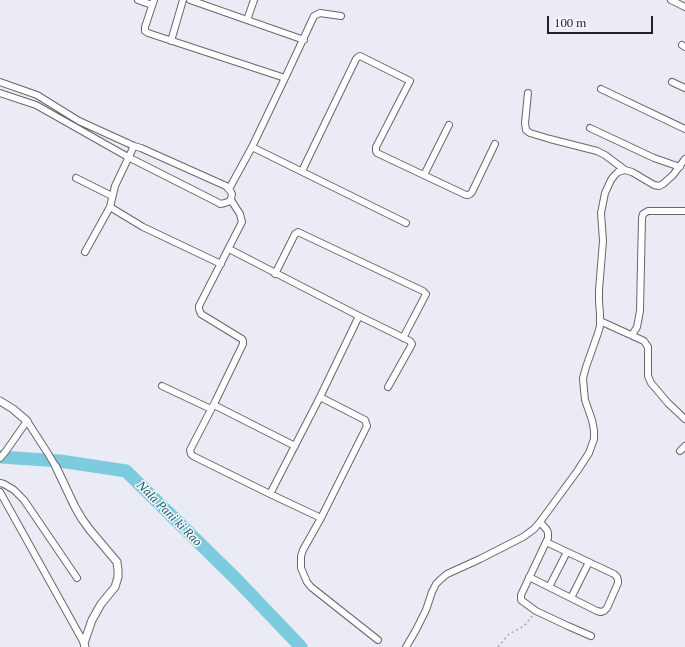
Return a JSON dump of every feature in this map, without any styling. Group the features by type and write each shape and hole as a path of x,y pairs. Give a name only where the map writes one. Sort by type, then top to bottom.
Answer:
{"street":[{"path":"138,0 153,2 145,31 171,41 286,78"},
{"path":"171,41 183,0"},
{"path":"190,0 304,40"},
{"path":"248,20 254,0"},
{"path":"671,0 685,7"},
{"path":"229,189 286,78 312,20 320,12 341,16"},
{"path":"302,171 356,59 360,56 410,81 376,147 377,153 466,195 470,194 495,144"},
{"path":"0,82 37,95 79,121 226,186 232,194 230,200 223,204 217,202 128,157 36,105 0,93"},
{"path":"672,82 685,88"},
{"path":"601,89 685,129"},
{"path":"528,93 525,123 526,130 530,133 597,151 625,170 632,172 654,185 660,186 663,184 683,163"},
{"path":"424,175 449,125"},
{"path":"590,128 654,158 683,163"},
{"path":"86,252 110,207 115,186 134,146"},
{"path":"252,146 406,224"},
{"path":"406,647 416,630 434,588 440,579 446,574 480,559 523,537 534,529 578,470 592,446 594,430 585,400 583,378 598,333 600,321 599,301 603,240 601,218 602,206 605,193 611,180 618,172 625,170"},
{"path":"76,178 112,196"},
{"path":"230,200 240,214 242,222 199,306 199,312 242,339 243,344 190,448 191,454 321,518"},
{"path":"110,207 143,227 221,264"},
{"path":"632,335 638,321 640,311 643,214 648,211 685,211"},
{"path":"275,274 295,234 300,232 423,291 426,294 403,338"},
{"path":"229,249 275,274 412,342 388,388"},
{"path":"270,494 320,397 359,316"},
{"path":"600,321 646,343 648,347 648,371 651,383 668,403 685,419"},
{"path":"162,386 212,407 295,446"},
{"path":"320,397 365,420 366,426 321,518 303,550 301,556 302,568 307,582 311,587 378,640"},
{"path":"0,401 13,409 27,421 47,452 79,513 90,530 117,562 118,577 115,587 92,620 85,645"},
{"path":"0,458 27,421"},
{"path":"680,451 685,446"},
{"path":"0,483 14,490 24,500 77,578"},
{"path":"0,492 85,645"},
{"path":"540,522 548,533 548,538 529,577 520,600 536,611 591,636"},
{"path":"529,577 601,612 607,608 618,583 617,577 614,574 546,542"},
{"path":"549,587 567,552"},
{"path":"571,598 589,562"}],"path":[{"path":"498,647 509,634 524,626 536,611"}],"waterway":[{"name":"Nala Pani ki Rao","path":"0,457 60,461 126,471 237,580 301,647"}]}
